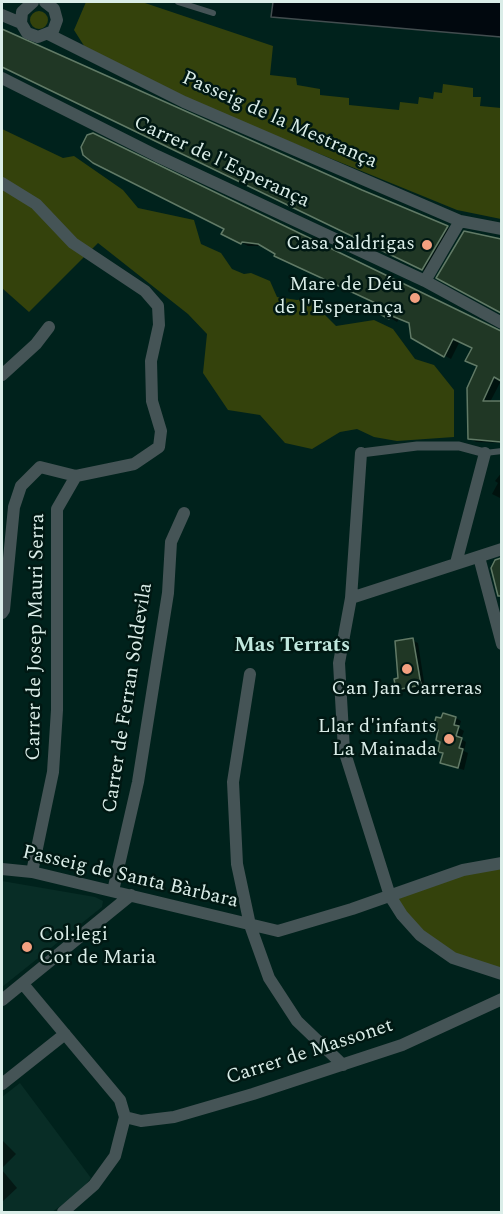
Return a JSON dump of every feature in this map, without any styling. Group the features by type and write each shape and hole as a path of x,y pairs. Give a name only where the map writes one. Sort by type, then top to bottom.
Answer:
{"street":[{"path":"2,15 21,23 22,12 33,2"},
{"path":"45,2 56,14 52,30"},
{"name":"Passeig de la Mestrança","path":"21,23 32,36 52,30 85,54 184,102 460,221 501,229"},
{"name":"Carrer de l'Esperança","path":"2,78 157,156 425,281 501,323"},
{"path":"2,183 36,204 73,243 145,291 158,306 159,325 151,361 152,400 161,431 159,447 134,464 76,476 40,467 21,486 14,507 2,613"},
{"path":"425,281 460,221"},
{"path":"2,375 36,344 50,327"},
{"path":"456,563 485,453 459,446 417,446 361,453 351,598 339,663 344,750 390,896 420,935 453,958 501,974"},
{"name":"Carrer de Josep Mauri Serra","path":"33,872 53,772 57,720 57,509 76,476"},
{"name":"Carrer de Ferran Soldevila","path":"113,891 138,782 168,593 171,542 183,513"},
{"path":"351,598 501,549"},
{"path":"478,557 501,644"},
{"path":"2,576 6,591"},
{"path":"250,674 233,782 237,864 250,925 269,978 297,1021 343,1065"},
{"name":"Passeig de Santa Bàrbara","path":"2,869 33,872 278,931 390,896 463,870 501,863"},
{"path":"2,1000 131,895"},
{"path":"23,984 120,1100 125,1117 115,1156 94,1185 63,1212"},
{"name":"Carrer de Massonet","path":"125,1117 141,1121 174,1117 343,1065 402,1045 501,999"},
{"path":"2,1084 65,1034"}],"lane":[{"path":"178,2 213,13"},
{"path":"485,453 501,451"}],"shaded area":[{"path":"273,2 501,2 501,37 271,17"},
{"name":"Col·legi Cor de Maria","path":"2,881 95,897 103,901 102,907 2,987"},
{"path":"20,1083 91,1178 78,1194 52,1212 2,1212 2,1097"}],"green space":[{"path":"86,2 142,2 273,46 270,75 296,78 297,85 320,89 320,95 349,98 349,105 399,110 400,102 418,104 419,97 433,99 434,92 442,93 443,84 473,88 473,97 481,97 480,106 501,108 501,219 457,210 190,101 88,52 74,30"},
{"path":"35,11 43,11 48,16 46,27 35,29 30,24 30,16"},
{"path":"2,129 63,158 74,156 123,190 138,208 194,220 201,244 221,253 232,269 244,274 251,273 270,281 277,297 297,300 308,298 336,326 374,320 393,329 415,359 434,365 454,390 454,437 397,441 374,437 357,429 340,432 312,449 285,443 260,415 228,410 203,373 207,334 188,314 98,243 29,312 2,288"},
{"path":"501,863 501,974 453,958 420,935 390,896"}],"building":[{"path":"2,29 362,190 448,226 422,270 2,67"},
{"path":"93,133 501,331 501,381 494,377 483,401 501,401 501,442 468,439 467,388 477,366 465,361 472,348 453,339 444,357 411,338 409,323 392,316 389,319 380,314 384,307 274,256 275,254 258,244 242,242 241,244 221,234 224,229 93,163 83,155 81,147 87,135"},
{"path":"464,231 501,239 501,313 436,278"},
{"path":"501,558 501,596 498,596 491,568 495,560"},
{"name":"Can Jan Carreras","path":"413,638 421,685 396,690 394,679 398,678 395,641"},
{"name":"Llar d'infants La Mainada","path":"443,713 456,717 454,725 459,726 456,736 462,738 459,748 463,749 458,768 440,763 443,753 438,752 440,742 436,740 438,730 433,729 436,717 441,718"}],"place":[{"name":"Casa Saldrigas","path":"427,245"},
{"name":"Mare de Déu de l'Esperança","path":"415,298"},
{"name":"Can Jan Carreras","path":"407,669"},
{"name":"Llar d'infants La Mainada","path":"449,739"},
{"name":"Col·legi Cor de Maria","path":"27,947"}],"district":[{"name":"Mas Terrats","path":"292,647"}]}
